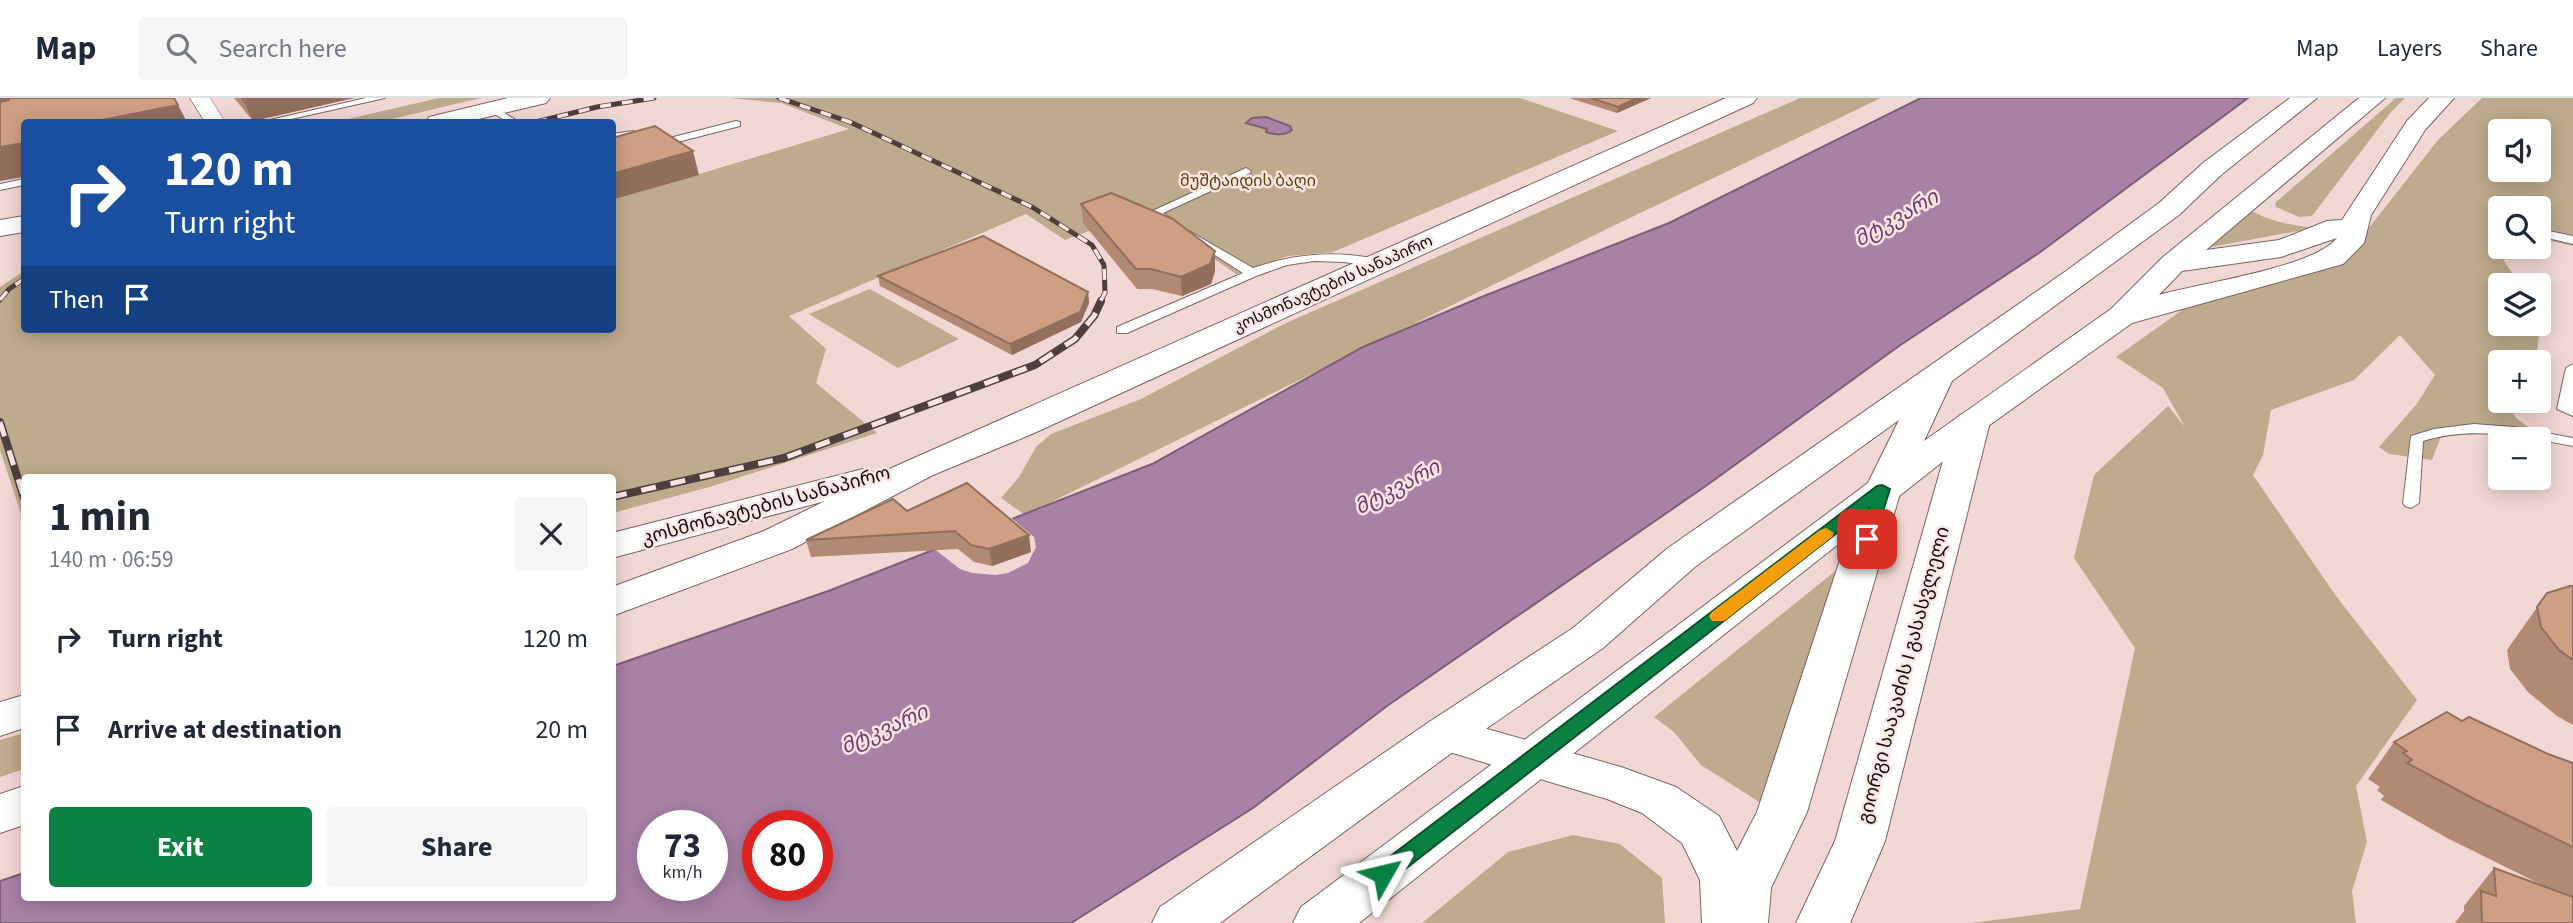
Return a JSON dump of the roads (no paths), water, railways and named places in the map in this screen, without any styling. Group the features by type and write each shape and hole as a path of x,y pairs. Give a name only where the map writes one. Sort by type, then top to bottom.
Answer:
{"main road":[{"path":"450,119 537,98"},
{"name":"კოსმონავტების სანაპირო","path":"616,600 778,540 920,467 1019,426 1745,98"},
{"path":"1179,923 1444,734 1588,638 1682,556 2077,277 2169,209 2212,169 2305,98"},
{"path":"1320,923 1882,489 2122,316 2173,263 2267,213 2373,98"},
{"path":"2077,277 2286,246 2323,235 2350,219 2416,126 2442,98"},
{"path":"2267,213 2317,226 2350,219"},
{"path":"2122,316 2333,258 2350,243 2350,219"},
{"path":"0,228 21,224"},
{"path":"1741,923 1745,888 1782,812 1882,489 1937,377"},
{"name":"გიორგი სააკაძის I გასასვლელი","path":"1822,923 1860,841 1972,422"},
{"name":"კოსმონავტების სანაპირო","path":"616,545 757,506 920,467"},
{"path":"0,719 21,712"},
{"path":"1444,734 1621,785 1659,800 1701,830 1726,880 1729,923"},
{"path":"0,814 21,806"}],"street":[{"path":"200,98 213,119"}],"lane":[{"path":"280,119 380,98"},
{"path":"492,109 509,119"},
{"path":"616,137 634,134 646,144 658,144 736,124"},
{"path":"1246,171 1154,213 1252,273"},
{"path":"0,187 21,183"},
{"path":"2551,235 2573,240"},
{"path":"1122,330 1283,261 1309,256 1336,256 1378,263"},
{"path":"2573,368 2564,409 2573,412"},
{"path":"2411,503 2416,439 2431,433 2456,428 2493,430 2573,442"}],"water":[{"name":"მტკვარი","path":"1921,98 2248,98 2039,253 1899,346 1710,483 1387,706 1253,808 1071,923 0,923 0,881 21,874 21,901 616,901 616,665 831,590 1152,464 1363,347 1669,223"},
{"path":"1266,117 1290,126 1292,130 1283,134 1272,134 1266,132 1267,129 1246,123 1252,118"}],"railway":[{"path":"548,119 597,107 654,98"},
{"path":"779,98 850,122 1032,207 1092,245 1104,265 1105,293 1100,302"},
{"path":"0,300 9,289 21,281"},
{"path":"616,496 784,458 1035,365 1075,339 1094,316 1101,301"},
{"path":"0,422 21,488"}],"park label":[{"name":"მუშტაიდის ბაღი","path":"1248,181"}]}
